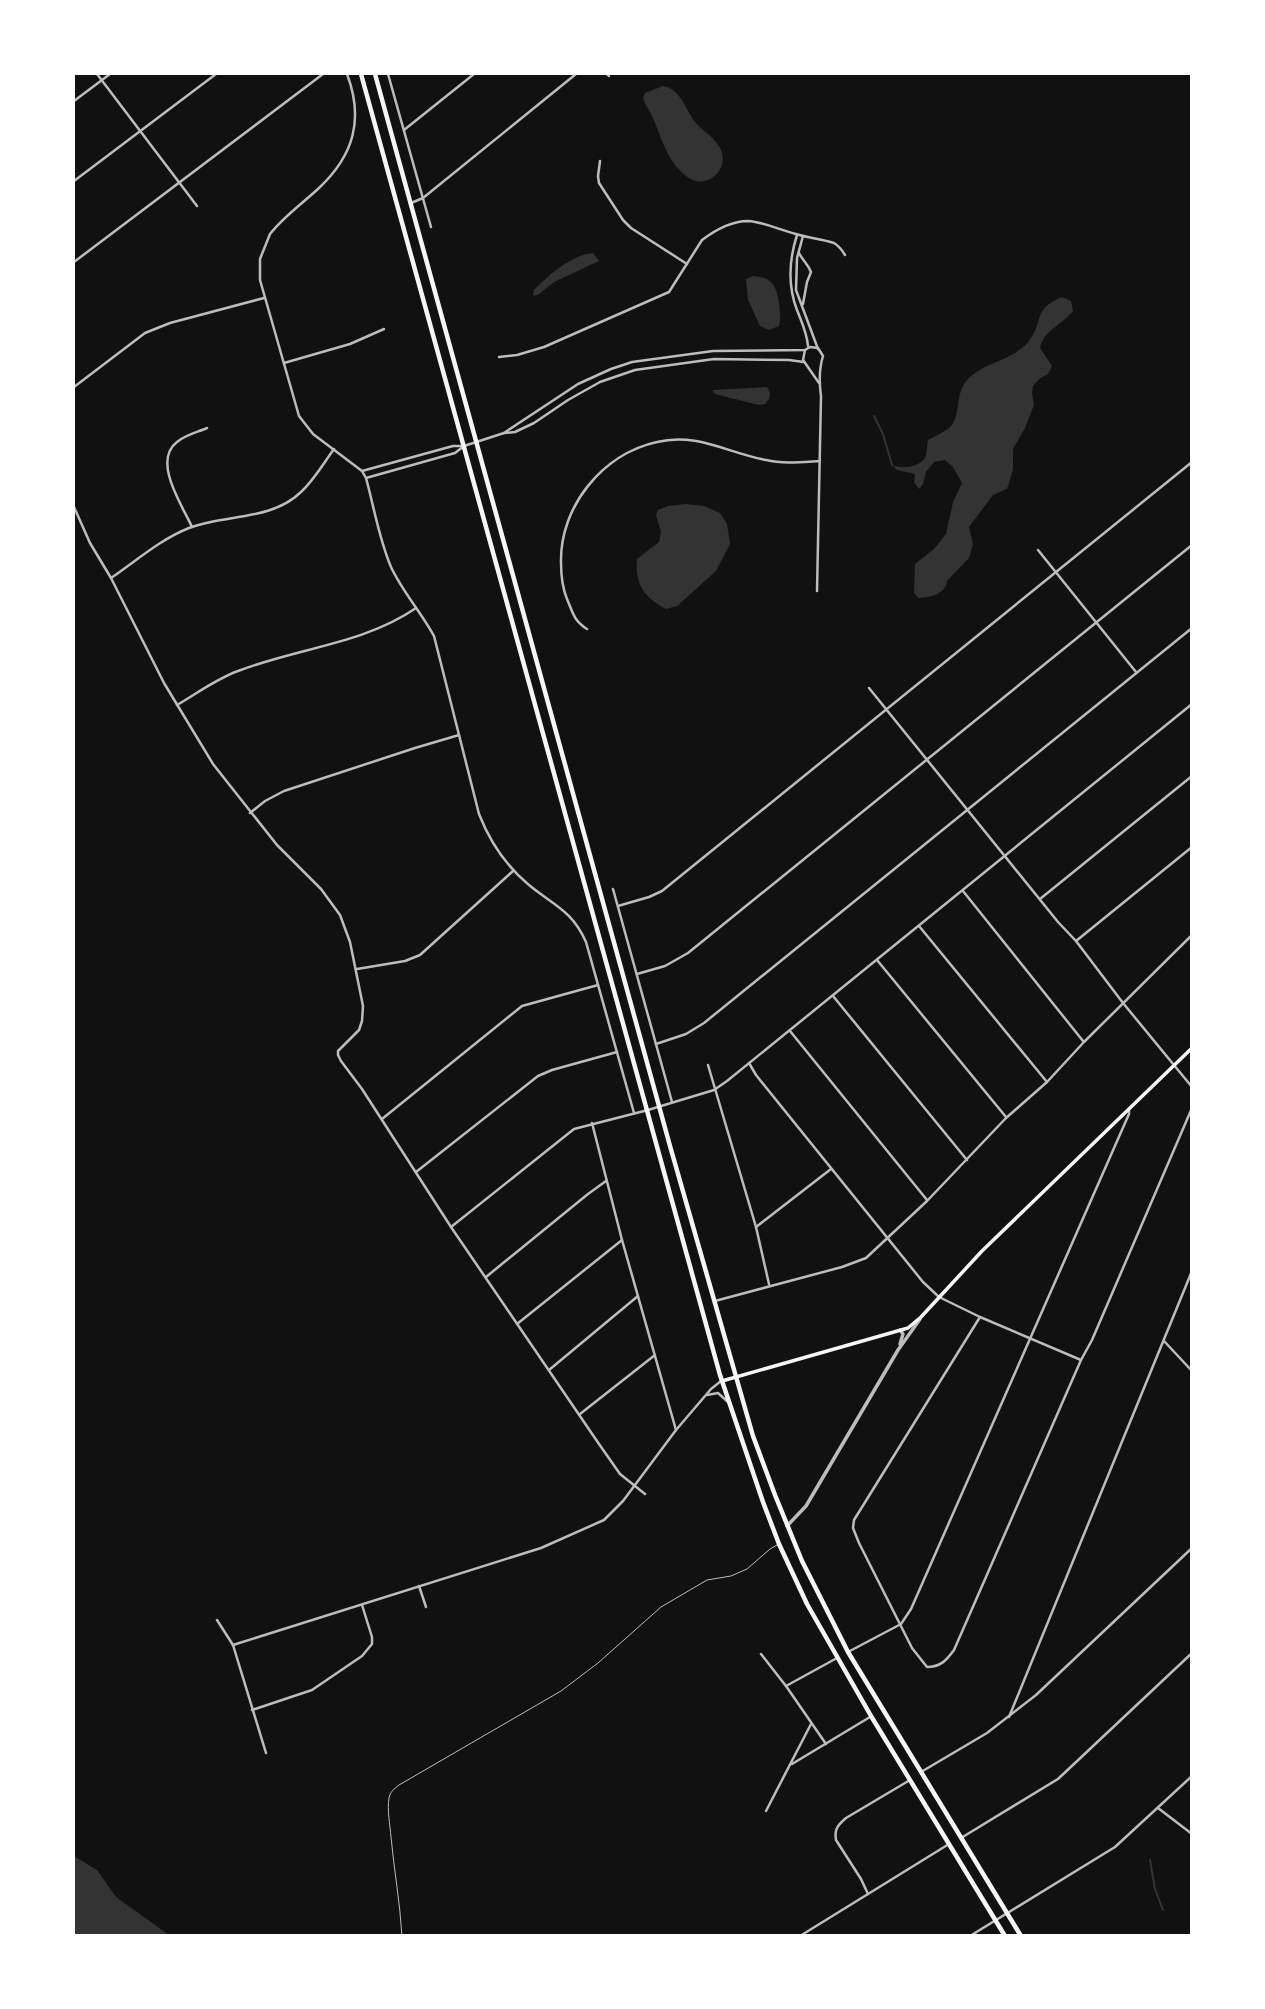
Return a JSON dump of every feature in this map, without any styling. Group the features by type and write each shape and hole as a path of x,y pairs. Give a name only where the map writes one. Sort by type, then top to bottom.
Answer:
{"highway":[{"path":"361,74 722,1381 751,1471 779,1544 807,1604 909,1780 1005,1936"},
{"path":"375,74 734,1376 760,1456 816,1590 848,1652 1021,1936"}],"main road":[{"path":"722,1381 908,1328 992,1241 1192,1048"}],"street":[{"path":"97,74 197,206"},
{"path":"74,101 110,74"},
{"path":"74,181 216,74"},
{"path":"74,262 323,74"},
{"path":"347,74 355,94 351,144 333,174 270,234 259,268 264,298 299,416 313,435 362,471 391,566 434,636 485,829 513,871 575,921 586,942 634,1113"},
{"path":"388,74 431,226"},
{"path":"404,130 474,74"},
{"path":"411,203 423,198 576,74"},
{"path":"600,161 599,183 623,220 687,264"},
{"path":"499,357 544,347 669,292 702,240 734,223 760,223 832,243 845,255"},
{"path":"797,235 790,262 792,294 807,333 804,362 819,383"},
{"path":"803,236 797,262 796,290 822,356 817,365 821,396 817,591"},
{"path":"799,252 811,272 803,307"},
{"path":"790,262 802,260"},
{"path":"74,387 138,338 155,329 264,298"},
{"path":"284,363 350,344 384,329"},
{"path":"504,433 578,384 632,362 713,351 818,349"},
{"path":"362,471 515,432 600,382 635,370 714,359 804,362"},
{"path":"808,366 817,365"},
{"path":"192,527 168,474 167,458 179,440 207,428"},
{"path":"587,629 577,623 563,591 561,544 567,523 582,495 601,471 629,450 658,441 691,439 768,461 820,461"},
{"path":"366,478 455,453 464,446"},
{"path":"111,578 161,543 192,527 230,517 265,512 289,502 309,484 334,449"},
{"path":"618,906 662,891 1192,462"},
{"path":"74,507 90,543 177,705 213,764 277,845 311,877 332,902 346,927 363,1006 359,1030 338,1051 341,1061 620,1474 645,1494"},
{"path":"637,974 666,966 688,953 1192,545"},
{"path":"1038,550 1136,672"},
{"path":"177,705 226,675 374,631 416,608"},
{"path":"656,1044 686,1034 704,1023 1192,628"},
{"path":"869,688 1192,1087"},
{"path":"451,1227 574,1129 714,1090 1192,704"},
{"path":"250,813 284,791 459,735"},
{"path":"1040,898 1192,776"},
{"path":"1076,941 1192,847"},
{"path":"356,969 405,961 420,955 513,871"},
{"path":"613,889 672,1102"},
{"path":"962,891 1084,1042"},
{"path":"919,926 1047,1083"},
{"path":"714,1302 866,1258 927,1201 1006,1118 1047,1083 1084,1042 1192,935"},
{"path":"877,960 1006,1118"},
{"path":"382,1119 522,1006 598,985"},
{"path":"833,996 967,1160"},
{"path":"790,1031 927,1201"},
{"path":"416,1172 538,1076 617,1052"},
{"path":"749,1063 831,1170 923,1282 939,1297 1081,1360"},
{"path":"708,1065 756,1227 769,1286"},
{"path":"848,1652 901,1625 911,1609 1130,1107"},
{"path":"980,1317 854,1520 853,1528 859,1543 917,1656 927,1667 941,1664 954,1650 1192,1108"},
{"path":"592,1123 676,1430"},
{"path":"756,1227 831,1170"},
{"path":"486,1277 606,1181"},
{"path":"517,1324 622,1240"},
{"path":"1009,1717 1192,1272"},
{"path":"549,1370 638,1296"},
{"path":"788,1526 806,1506 898,1349 921,1317"},
{"path":"898,1349 903,1338 900,1330"},
{"path":"1164,1341 1192,1371"},
{"path":"580,1414 654,1355"},
{"path":"233,1645 541,1548 604,1520 635,1486 704,1396 722,1381"},
{"path":"704,1396 719,1393 729,1404"},
{"path":"921,1773 987,1733 1036,1695 1192,1548"},
{"path":"419,1586 426,1607"},
{"path":"253,1710 312,1690 362,1656 372,1644 372,1637 362,1605"},
{"path":"217,1620 233,1645 266,1753"},
{"path":"961,1838 1058,1779 1192,1653"},
{"path":"761,1654 826,1744"},
{"path":"786,1686 837,1658"},
{"path":"789,1766 871,1716"},
{"path":"766,1811 811,1724"},
{"path":"970,1936 1115,1847 1192,1776"},
{"path":"869,1894 836,1840 835,1833 838,1825 846,1818 909,1780"},
{"path":"1158,1808 1192,1834"},
{"path":"800,1936 949,1844"}],"lane":[{"path":"402,1936 389,1815 391,1791 561,1691 598,1663 668,1602 707,1580 731,1576 747,1569 779,1544"}],"shaded area":[{"path":"663,86 677,93 694,121 720,148 722,163 716,175 710,179 696,181 689,178 676,166 666,151 643,99 645,93"},
{"path":"593,253 599,261 554,282 534,296 534,290 561,267"},
{"path":"753,276 765,278 772,283 779,303 779,326 769,330 760,326 748,300 746,279"},
{"path":"1062,297 1071,301 1073,311 1049,332 1042,342 1040,348 1052,366 1048,374 1033,386 1034,405 1013,449 1013,470 1007,489 993,495 969,527 973,544 969,558 940,592 918,598 914,593 915,564 934,549 946,534 953,502 962,483 953,467 945,460 934,462 926,472 919,489 914,482 915,474 897,470 892,465 909,467 922,461 926,456 928,440 946,430 954,421 961,391 967,380 1028,342 1042,311"},
{"path":"767,387 769,399 765,404 759,405 715,394 712,390"},
{"path":"686,504 704,506 720,513 727,524 730,544 716,571 677,606 666,609 642,589 637,559 659,542 661,532 656,515 658,510"},
{"path":"74,1856 97,1870 116,1897 169,1935 74,1935"}],"waterway":[{"path":"874,416 883,434 892,465"},
{"path":"1150,1860 1155,1889 1163,1910"}]}
